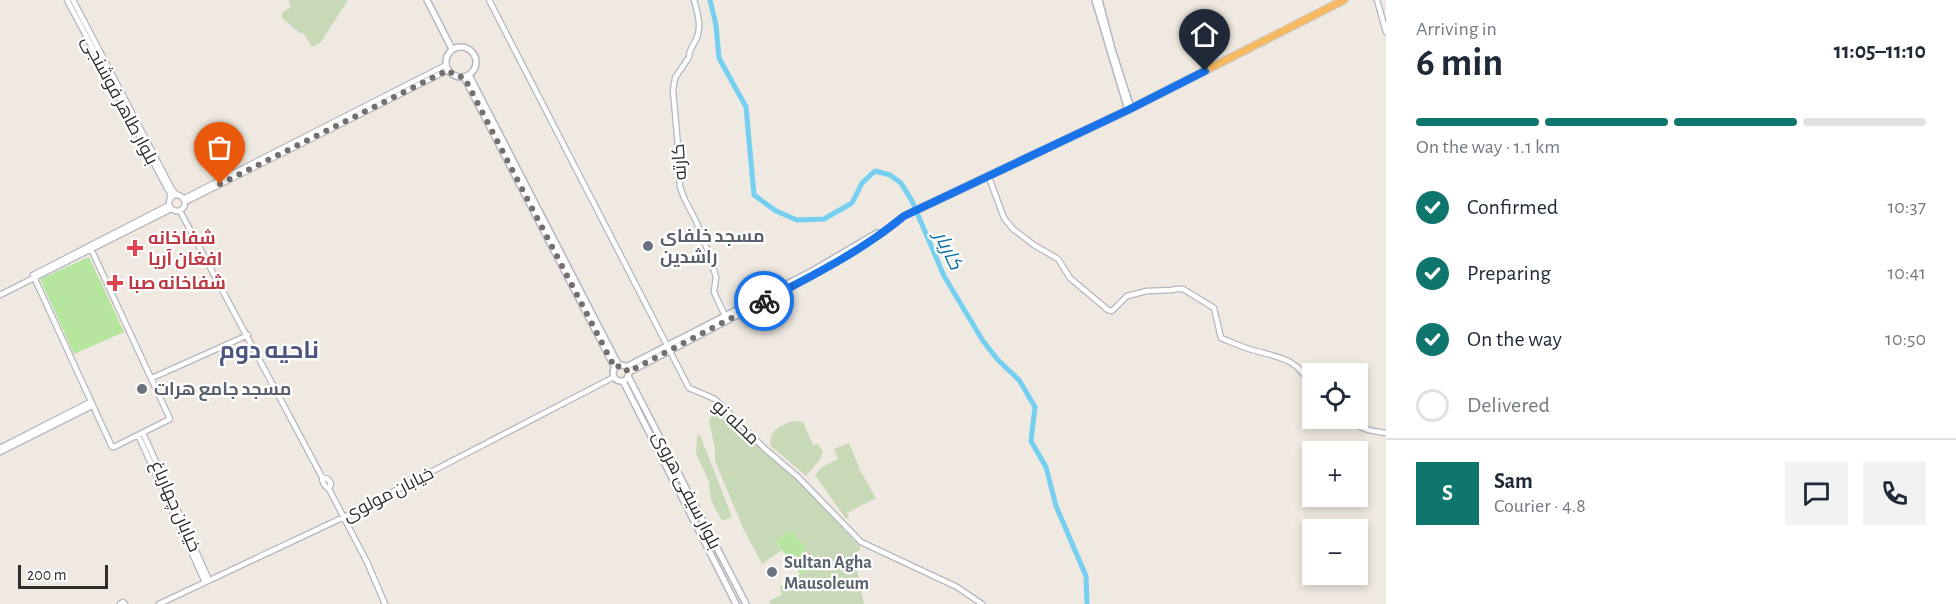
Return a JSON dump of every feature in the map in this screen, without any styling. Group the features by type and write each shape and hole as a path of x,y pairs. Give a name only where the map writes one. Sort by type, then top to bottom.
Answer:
{"highway":[{"path":"921,208 1130,109 1344,0"}],"main road":[{"path":"429,0 453,48"},
{"path":"1095,0 1130,109"},
{"path":"1099,0 1130,109"},
{"path":"459,46 468,48 474,55 476,66 467,76 455,76 446,67 446,56 453,48 459,46"},
{"path":"467,76 617,367 626,374"},
{"path":"617,367 614,377 617,380 726,318 810,277 882,233 904,216 921,208"},
{"name":"بلوار سیفی هروی","path":"626,374 746,604"},
{"name":"بلوار سیفی هروی","path":"626,374 668,470 736,604"},
{"path":"668,470 675,467"},
{"path":"721,574 728,570"}],"street":[{"name":"بلوار طاهر فوشنجی","path":"67,0 170,193 170,205"},
{"name":"بلوار طاهر فوشنجی","path":"73,0 173,191 178,195"},
{"name":"محله نو","path":"489,0 689,388 715,399 764,448 798,477 861,542 957,587 982,604"},
{"name":"کارته","path":"694,0 698,18 698,34 688,53 689,57 675,78 673,90 680,187 709,254 716,278 714,292 726,318"},
{"path":"1377,0 1386,32"},
{"path":"184,200 446,67"},
{"path":"988,175 1004,218 1013,229 1058,259 1070,278 1108,310 1112,311 1127,297 1147,291 1183,289 1214,308 1221,338 1252,350 1279,356 1294,363 1302,371"},
{"path":"33,276 91,249 170,205 174,196 178,195 184,200"},
{"path":"180,211 184,207 184,200"},
{"path":"170,205 175,211 180,211"},
{"path":"0,293 170,205"},
{"path":"180,211 248,335 322,477 322,482 329,489 344,517 385,604"},
{"path":"33,276 112,447 140,434 170,419 91,249"},
{"path":"152,378 248,335"},
{"name":"خیابان مولوی","path":"159,604 344,517 614,377"},
{"path":"0,450 91,404"},
{"path":"1364,429 1386,434"},
{"name":"خیابان چهارباغ","path":"140,434 207,581"}],"green space":[{"path":"288,0 348,0 321,42 312,47 304,34 282,18 282,13 291,7"},
{"path":"89,257 124,332 74,354 40,279"},
{"path":"718,406 760,448 803,485 861,548 854,556 864,604 770,604 769,601 781,595 780,587 801,575 815,563 793,532 789,531 776,542 782,550 762,564 743,528 715,461 715,448 709,421"},
{"path":"792,421 803,422 813,445 818,444 823,452 821,458 806,476 771,446 773,433"},
{"path":"700,435 732,517 722,521 711,500 709,482 696,453 697,436"},
{"path":"849,443 861,472 876,498 847,513 849,517 846,519 815,475 822,467 838,459 834,449"},
{"path":"789,531 800,539 815,564 801,575 776,542"}],"waterway":[{"name":"کاربار","path":"710,0 716,25 719,58 746,107 754,195 776,211 797,220 824,219 852,203 862,183 875,171 890,175 901,183 912,201 944,276 983,341 998,360 1019,380 1035,407 1031,441 1046,467 1056,506 1086,576 1087,604"}],"way so far":[{"path":"220,184 448,70 455,76 464,77 615,368 624,366 628,372 764,301"}],"place":[{"name":"مسجد خلفای راشدین","path":"648,246"},
{"name":"شفاخانه افغان آریا","path":"135,248"},
{"name":"شفاخانه صبا","path":"115,283"},
{"name":"مسجد جامع هرات","path":"142,389"},
{"name":"Sultan Agha Mausoleum","path":"772,572"}],"district":[{"name":"ناحیه دوم","path":"269,350"}],"route":[{"path":"764,301 872,240 904,216 1205,71"}]}
